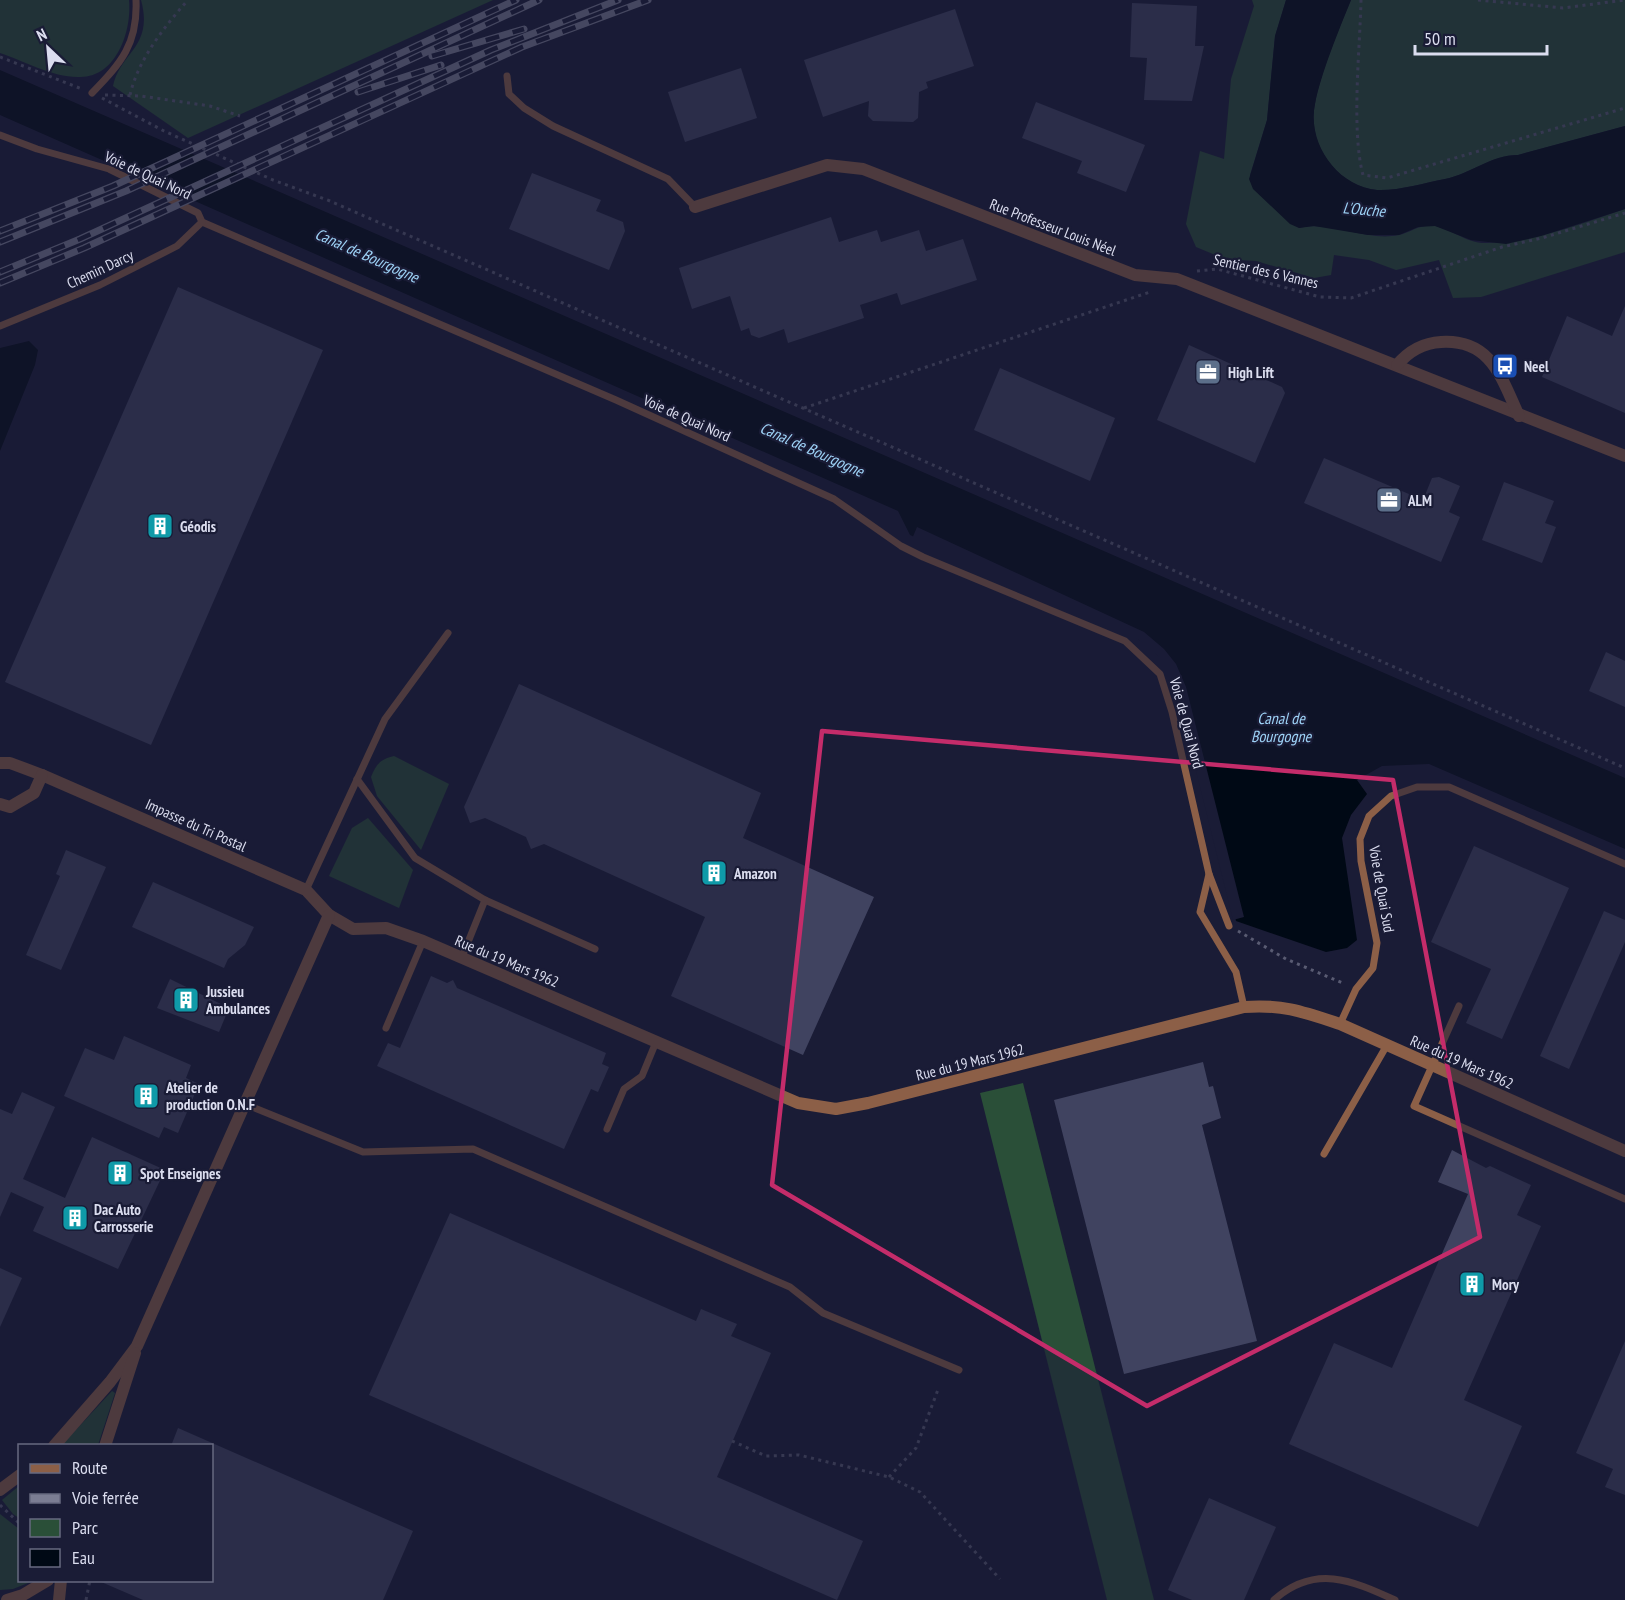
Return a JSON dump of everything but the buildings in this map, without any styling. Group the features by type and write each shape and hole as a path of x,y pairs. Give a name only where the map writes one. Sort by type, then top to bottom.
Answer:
{"street":[{"name":"Rue Professeur Louis Néel","path":"695,207 827,165 863,169 1135,275 1177,279 1625,456"},
{"path":"1396,365 1409,351 1437,342 1461,341 1481,350 1500,374 1519,416"},
{"name":"Impasse du Tri Postal","path":"0,763 10,763 42,776 306,890 329,915"},
{"path":"0,804 10,807 34,793 42,776"},
{"path":"106,1444 128,1382 137,1346 329,915"},
{"name":"Rue du 19 Mars 1962","path":"329,915 353,929 386,928 423,941 798,1103 836,1109 880,1100 1244,1008 1272,1005 1305,1012 1341,1024 1625,1151"},
{"path":"56,1444 110,1382 137,1346"},
{"path":"0,1490 18,1476"},
{"path":"7,1600 23,1595 46,1582"},
{"path":"59,1600 61,1582"}],"lane":[{"path":"92,93 116,67 130,46 136,24 136,0"},
{"path":"507,76 509,94 524,108 561,130 668,179 695,207"},
{"name":"Voie de Quai Nord","path":"0,135 37,149 109,169 198,213 202,222 627,405 834,500 916,554 1125,641 1160,674 1172,712 1209,874 1229,926"},
{"name":"Chemin Darcy","path":"0,326 80,294 168,251 177,246 202,222"},
{"path":"306,890 385,719 448,633"},
{"path":"357,779 415,858 485,900 595,949"},
{"name":"Voie de Quai Sud","path":"1341,1024 1356,989 1373,968 1377,943 1361,861 1360,839 1369,816 1391,796 1417,787 1449,787 1625,864"},
{"name":"Voie de Quai Nord","path":"1209,874 1200,912 1236,972 1244,1008"},
{"path":"462,957 485,900"},
{"path":"386,1028 423,941"},
{"path":"1459,1006 1414,1106 1625,1199"},
{"path":"607,1129 624,1089 642,1076 656,1042"},
{"path":"1324,1154 1387,1045"},
{"path":"245,1104 363,1152 473,1149 790,1287 823,1313 959,1370"},
{"path":"1274,1600 1316,1577 1355,1581 1395,1600"}],"path":[{"path":"130,95 132,83 151,49 188,0"},
{"path":"1361,0 1358,120 1359,162 1363,175 1387,178 1625,108"},
{"path":"1478,0 1563,8 1625,0"},
{"path":"0,57 92,93 164,131 273,180 330,201 1625,768"},
{"path":"92,93 130,95 210,106 240,116"},
{"name":"Sentier des 6 Vannes","path":"804,408 1156,290 1201,269 1217,269 1320,297 1351,298 1502,247 1542,238 1625,213"},
{"path":"1229,926 1286,959 1356,989"},
{"path":"889,1477 916,1448 939,1387"},
{"path":"732,1441 766,1456 799,1455 889,1477 920,1492 1000,1579"},
{"path":"0,1505 18,1522"},
{"path":"86,1600 90,1582"}],"highlighted area":[{"path":"822,731 1393,780 1480,1237 1147,1406 772,1185"}],"green space":[{"path":"0,0 129,0 125,38 113,61 104,69 93,75 80,77 60,75 0,53"},
{"path":"141,0 493,0 188,138 113,86 122,65 140,39 144,16"},
{"path":"1252,0 1286,0 1275,36 1267,120 1250,175 1299,228 1323,227 1374,236 1387,236 1399,235 1430,225 1480,243 1505,242 1540,236 1625,209 1625,252 1481,297 1453,298 1439,260 1396,270 1369,260 1334,255 1331,275 1314,278 1256,261 1225,259 1196,247 1186,224 1200,151 1224,159 1231,79 1254,6"},
{"path":"1351,0 1625,0 1625,126 1499,158 1454,177 1394,189 1377,190 1362,187 1337,171 1328,160 1320,147 1313,119 1321,78"},
{"path":"394,756 449,784 421,850 377,796 371,777 379,763"},
{"path":"368,818 413,870 399,908 329,876 352,828"},
{"path":"1023,1083 1154,1600 1107,1600 980,1093"},
{"path":"112,1391 115,1393 98,1444 63,1444"},
{"path":"18,1487 18,1517 13,1514 2,1500"},
{"path":"0,1514 18,1528 18,1582 30,1582 13,1589 0,1590"}],"water":[{"name":"L'Ouche","path":"1286,0 1351,0 1321,79 1314,119 1316,133 1328,160 1349,180 1363,187 1377,190 1411,186 1454,177 1499,158 1625,126 1625,209 1541,236 1506,244 1471,240 1435,226 1418,227 1399,235 1368,235 1314,226 1299,228 1290,224 1253,189 1249,179 1267,120 1275,36"},
{"name":"Canal de Bourgogne","path":"0,70 1625,778 1625,849 1429,764 1382,766 1357,780 1367,794 1351,815 1342,838 1357,940 1347,948 1326,952 1236,921 1179,690 1168,668 1148,646 1119,628 910,535 898,511 0,115"},
{"path":"29,341 38,350 35,365 0,451 0,348"}],"pier":[{"path":"917,527 1144,632 1164,649 1176,664 1186,687 1244,917 1233,920 1176,690 1168,670 1157,655 1139,640 912,539"}],"railway":[{"path":"0,231 113,186 516,0"},
{"path":"0,242 126,191 539,0"},
{"path":"0,272 80,239 491,50 618,0"},
{"path":"0,283 84,248 522,47 648,0"},
{"path":"432,56 524,29"},
{"path":"358,92 441,65"}],"place":[{"name":"Neel","path":"1505,366"},
{"name":"High Lift","path":"1208,372"},
{"name":"ALM","path":"1389,500"},
{"name":"Géodis","path":"160,526"},
{"name":"Amazon","path":"714,873"},
{"name":"Jussieu Ambulances","path":"186,1000"},
{"name":"Atelier de production O.N.F","path":"146,1096"},
{"name":"Spot Enseignes","path":"120,1173"},
{"name":"Dac Auto Carrosserie","path":"75,1218"},
{"name":"Mory","path":"1472,1284"}]}
